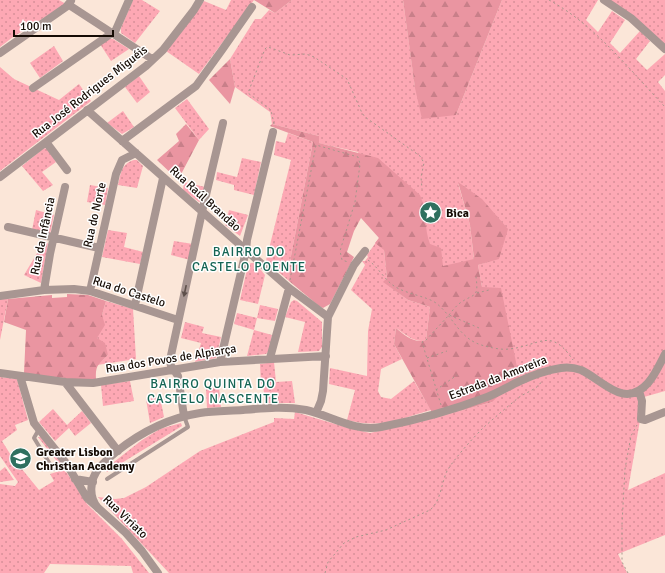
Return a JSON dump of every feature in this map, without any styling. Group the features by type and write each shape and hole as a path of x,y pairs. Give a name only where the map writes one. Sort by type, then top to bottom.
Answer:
{"street":[{"path":"33,88 113,33 129,0"},
{"name":"Rua José Rodrigues Miguéis","path":"0,176 127,81 163,50 200,0"},
{"path":"604,0 631,18 665,49"},
{"path":"0,53 70,2 152,59"},
{"path":"122,141 196,86 252,7"},
{"name":"Rua Raúl Brandão","path":"87,110 289,288 328,317"},
{"path":"184,416 178,376 173,370 170,360 223,123"},
{"path":"220,362 273,132"},
{"path":"46,142 67,170"},
{"name":"Rua do Norte","path":"90,290 116,174 122,160 136,153"},
{"path":"135,305 164,178"},
{"name":"Rua da Infância","path":"44,290 65,187"},
{"path":"8,227 99,248"},
{"path":"316,413 322,397 328,317 354,265 366,255"},
{"path":"270,358 289,288"},
{"name":"Rua do Castelo","path":"0,296 44,290 90,290 178,320"},
{"path":"578,369 587,373 608,388 617,392 628,394 639,391 650,381 665,354"},
{"name":"Rua dos Povos de Alpiarça","path":"0,373 65,382 93,383 220,362 326,356"},
{"name":"Estrada da Amoreira","path":"93,482 98,469 136,437 164,422 184,416 204,412 277,407 316,413 349,425 371,428 392,425 443,412 488,397 521,380 542,373 566,368 578,369"},
{"name":"Rua Viriato","path":"20,376 34,423 68,466 86,497 126,533 142,551 158,573"},
{"path":"65,382 118,451"},
{"path":"639,391 642,401 641,419 645,420 665,412"},
{"path":"75,479 93,482 91,498 98,508"}],"lane":[{"path":"107,479 188,427 184,416"},
{"path":"39,429 34,438 53,469 68,466"}],"path":[{"path":"549,0 565,9 610,47 665,107"},
{"path":"273,132 274,121 271,110 248,93 265,48 268,47 290,55 310,55 347,79 365,117 420,156 424,163 421,177 422,189"},
{"path":"289,288 316,145 358,157 360,164 355,202 340,251 342,260 354,265"},
{"path":"366,255 384,277 394,286 435,302 470,341 485,346 509,349 547,340 556,341 565,348 578,369"},
{"path":"476,277 476,293"},
{"path":"443,412 422,342 426,340 460,303 472,297 476,293 489,290"},
{"path":"449,316 479,328"},
{"path":"426,359 447,351"},
{"path":"325,573 328,562 344,543 356,537 386,530 434,507 444,478 456,460 483,428 519,397 540,386 542,382 542,373"},
{"path":"436,391 457,375"},
{"path":"628,573 622,562 622,524 625,469 631,436 641,419"}],"shaded area":[{"path":"0,0 59,0 66,4 13,37 0,47"},
{"path":"133,0 142,0 160,11 135,43 121,33 121,28"},
{"path":"231,0 254,0 199,74 166,51 204,1 226,10"},
{"path":"292,0 403,0 415,87 456,115 502,0 598,0 586,20 598,32 612,11 625,20 610,43 620,53 640,31 650,41 636,59 647,70 665,54 665,75 658,82 665,91 665,391 644,397 628,490 665,473 665,535 618,554 627,573 169,573 98,497 115,499 124,498 146,487 200,451 274,422 274,418 294,419 295,412 370,433 435,418 492,402 482,287 478,265 499,258 458,183 470,225 475,285 384,250 387,278 384,282 408,300 430,307 426,340 414,340 396,328 394,344 402,359 381,369 378,391 381,397 391,399 414,381 431,410 390,422 370,424 347,420 355,390 329,384 330,368 367,376 368,331 372,309 351,290 365,265 362,261 365,261 368,257 367,255 379,238 358,152 318,143 319,136 272,124 270,112 235,87 230,59 255,19 261,19 269,10 275,13"},
{"path":"610,0 665,0 665,45"},
{"path":"113,39 129,49 111,61 100,44"},
{"path":"54,46 63,61 40,78 30,63"},
{"path":"0,67 14,79 59,100 79,84 91,101 0,171"},
{"path":"139,76 150,92 137,103 125,87"},
{"path":"187,99 209,129 199,140 175,108"},
{"path":"123,111 134,127 122,134 107,123"},
{"path":"288,133 313,142 291,256 289,281 266,261 291,160 274,155 276,141 285,143"},
{"path":"44,148 47,149 56,162 42,172 53,185 43,191 22,166"},
{"path":"242,158 261,162 254,195 234,190 234,185 216,180 217,172 237,177"},
{"path":"137,160 143,166 137,188 118,185 124,167 126,164"},
{"path":"184,182 205,187 201,201 199,202 183,190"},
{"path":"90,185 108,188 105,205 87,202"},
{"path":"36,210 54,215 50,234 32,230"},
{"path":"229,210 248,215 240,236 225,225"},
{"path":"108,230 127,233 124,247 143,252 140,264 102,257"},
{"path":"45,240 48,244 41,283 24,275"},
{"path":"174,241 193,244 190,260 171,255"},
{"path":"255,263 265,275 258,304 240,300 248,265"},
{"path":"0,299 8,299 0,340"},
{"path":"294,300 322,322 322,347 319,351 298,352 305,322 285,317 291,302"},
{"path":"106,301 133,309 136,359 97,365 108,355 97,338"},
{"path":"260,305 278,309 275,321 257,318"},
{"path":"237,313 257,318 254,330 234,324"},
{"path":"185,322 204,327 202,333 221,337 216,358 195,362 201,343 181,338"},
{"path":"254,330 272,335 269,351 266,354 247,356"},
{"path":"274,362 276,382 292,381 295,403 265,403 263,384 261,384 260,364"},
{"path":"0,377 17,379 28,420 15,425 17,430 2,441 12,457 39,490 54,481 50,474 63,470 67,473 87,504 122,539 149,573 133,573 131,566 50,564 44,573 0,573 0,484 15,486 18,482 0,456"},
{"path":"130,381 134,401 103,406 101,385"},
{"path":"219,387 221,407 207,408 206,389"},
{"path":"160,397 164,417 150,423 146,399"},
{"path":"53,409 67,425 82,411 91,423 75,436 69,428 55,441 39,422"},
{"path":"181,423 182,426 107,472 105,469 142,440 160,429"},
{"path":"38,437 41,437 61,462 59,464"},
{"path":"5,467 14,480 0,482 0,471"}],"green space":[{"path":"254,0 292,0 275,13"},
{"path":"403,0 502,0 456,115 422,119 415,88"},
{"path":"230,59 235,87 230,104 209,80"},
{"path":"186,124 199,140 178,180 157,160 179,141 176,134"},
{"path":"272,124 319,136 319,143 378,158 420,195 424,207 428,238 430,244 441,248 443,266 474,259 470,225 458,182 482,199 508,229 499,259 478,265 482,287 501,288 519,377 492,402 435,418 394,344 396,328 414,340 426,340 430,307 408,300 383,282 387,278 384,250 375,243 379,238 361,218 354,231 347,252 354,257 330,304 323,308 319,306 289,281 291,256 313,142 270,126"},
{"path":"67,294 88,295 106,301 102,315 105,325 97,338 105,343 108,355 97,368 96,379 65,379 24,373 26,330 4,322 8,299 52,295 52,298 67,297"}],"place":[{"name":"Bica","path":"431,213"},
{"name":"Greater Lisbon Christian Academy","path":"20,459"}],"district":[{"name":"BAIRRO DO CASTELO POENTE","path":"249,260"},
{"name":"BAIRRO QUINTA DO CASTELO NASCENTE","path":"213,392"}]}
